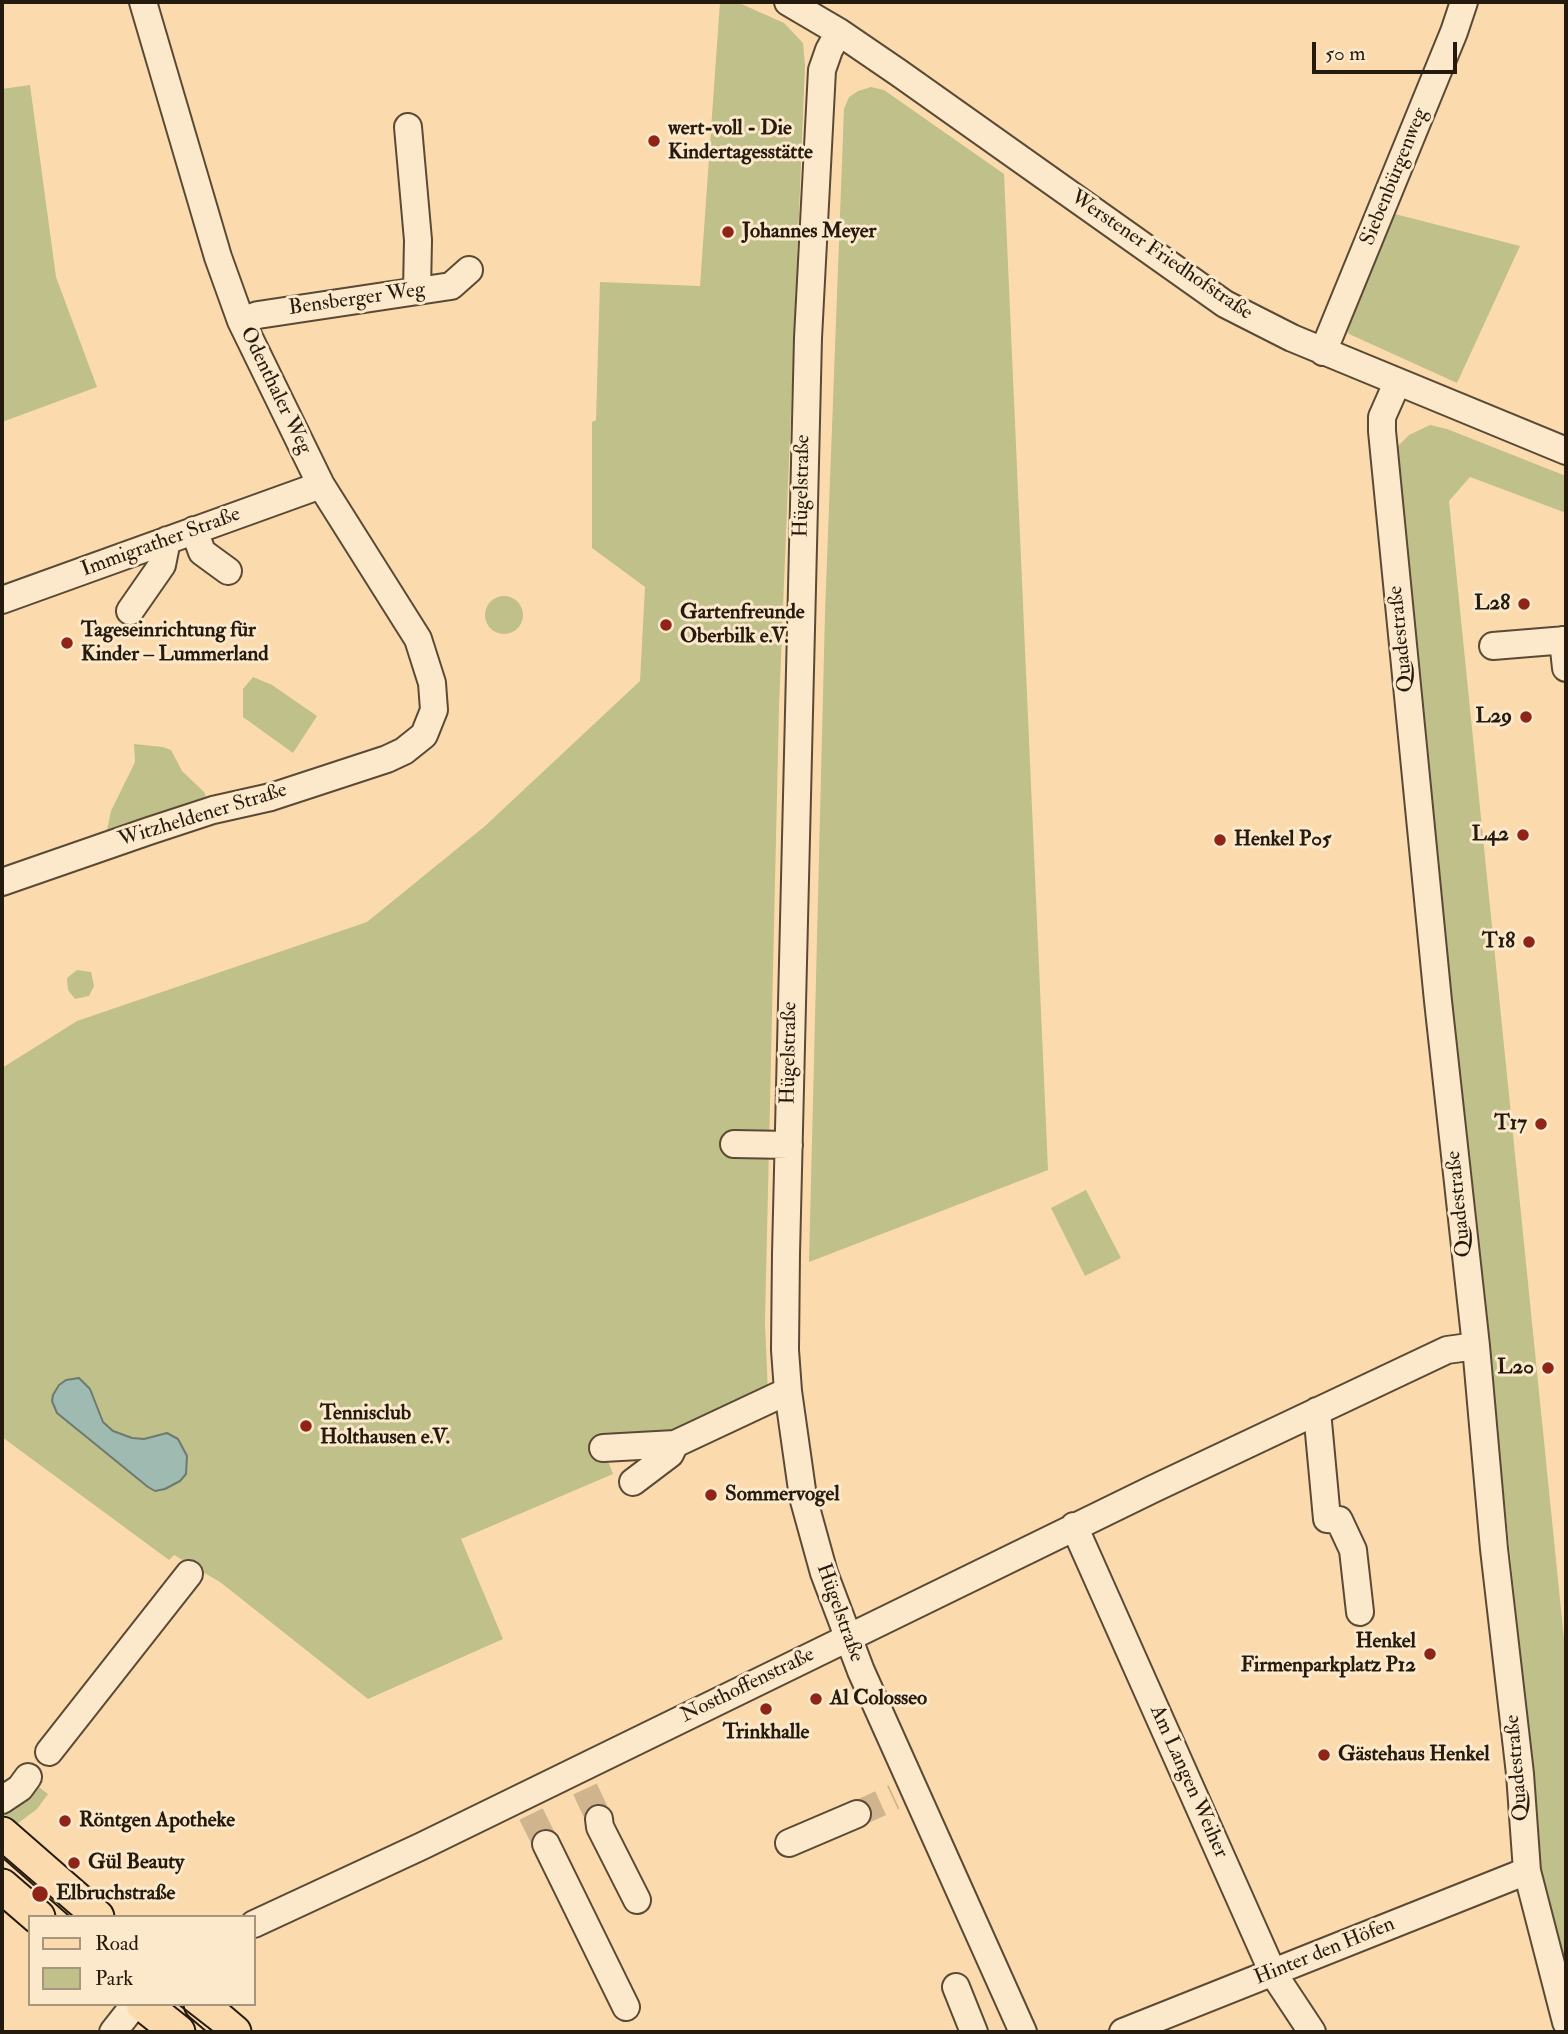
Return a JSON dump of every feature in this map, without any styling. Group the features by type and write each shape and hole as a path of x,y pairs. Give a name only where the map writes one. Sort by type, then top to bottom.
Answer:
{"main road":[{"path":"2,1834 95,1915"},
{"path":"2,1886 36,1915"},
{"path":"146,2006 178,2032"},
{"path":"203,2006 234,2032"}],"street":[{"name":"Odenthaler Weg","path":"143,2 218,257 241,321 320,485 407,620 427,660 434,710 424,735 404,751"},
{"name":"Werstener Friedhofstraße","path":"788,2 815,8 839,32 1197,286 1261,323 1323,352 1566,451"},
{"name":"Siebenbürgenweg","path":"1323,352 1464,2"},
{"name":"Hügelstraße","path":"839,32 822,70 809,301 785,1350 788,1391 809,1523 824,1573 903,1793 1023,2032"},
{"path":"408,127 418,240 417,291"},
{"name":"Bensberger Weg","path":"241,321 258,314 451,286 469,270"},
{"name":"Quadestraße","path":"1397,383 1382,417 1382,431 1438,1001 1476,1346 1494,1549 1520,1774 1527,1871 1566,2022"},
{"name":"Immigrather Straße","path":"2,600 320,485"},
{"path":"194,530 202,552 228,571"},
{"path":"130,611 162,565 167,540"},
{"path":"1493,646 1565,640 1566,668"},
{"name":"Witzheldener Straße","path":"2,882 149,831 214,810 271,797 404,751"},
{"path":"734,1144 789,1145"},
{"name":"Nosthoffenstraße","path":"256,1923 581,1780 847,1637 1074,1526 1447,1350 1476,1346"},
{"path":"603,1448 675,1444 788,1391"},
{"path":"1317,1411 1327,1519 1339,1520 1353,1550 1360,1612"},
{"path":"633,1482 670,1454 675,1444"},
{"name":"Am Langen Weiher","path":"1074,1526 1273,1973 1312,2032"},
{"path":"49,1752 189,1574"},
{"path":"2,1800 20,1788 28,1777"},
{"path":"789,1843 856,1814"},
{"path":"599,1819 600,1827 636,1900"},
{"path":"546,1844 626,2007"},
{"name":"Hinter den Höfen","path":"1123,2032 1527,1871"},
{"path":"956,1987 974,2032"},
{"path":"113,2032 133,2006"}],"green space":[{"path":"720,2 737,2 784,23 803,43 805,65 779,707 765,1322 768,1394 670,1440 603,1448 613,1474 461,1539 503,1639 368,1699 220,1582 174,1555 169,1560 2,1437 2,1068 77,1021 367,922 485,826 640,681 645,587 592,548 592,422 596,420 600,282 700,286"},
{"path":"30,85 56,277 97,387 2,422 2,89"},
{"path":"871,87 884,90 1004,174 1048,1170 809,1262 825,613 844,109 849,97"},
{"path":"1391,213 1520,246 1457,383 1349,334 1345,326"},
{"path":"1430,425 1447,429 1566,476 1566,513 1470,477 1449,501 1566,1659 1566,1991 1541,1888 1537,1811 1395,461 1398,446 1409,435"},
{"path":"504,596 518,601 523,615 518,629 504,634 490,629 485,615 490,601"},
{"path":"253,677 272,685 317,716 293,753 243,717 243,689"},
{"path":"134,744 171,750 182,771 204,792 208,801 106,835 111,811 135,762"},
{"path":"77,970 91,972 94,986 89,996 75,999 68,990 67,978"},
{"path":"1086,1190 1121,1258 1085,1276 1051,1208"},
{"path":"35,1784 48,1794 37,1809 17,1824 2,1812"}],"shaded area":[{"path":"79,1378 90,1389 103,1422 113,1431 132,1438 144,1439 167,1433 178,1439 187,1456 186,1474 180,1481 155,1491 57,1413 52,1401 59,1385 66,1380"}],"tunnel":[{"path":"585,1789 599,1819"},
{"path":"857,1814 894,1797"},
{"path":"531,1814 546,1844"}],"tram line":[{"path":"2,1855 72,1915"},
{"path":"181,2006 214,2032"}],"place":[{"name":"wert-voll - Die Kindertagesstätte","path":"654,141"},
{"name":"Johannes Meyer","path":"728,232"},
{"name":"L28","path":"1524,604"},
{"name":"Gartenfreunde Oberbilk e.V.","path":"666,625"},
{"name":"Tageseinrichtung für Kinder – Lummerland","path":"67,643"},
{"name":"L29","path":"1526,717"},
{"name":"L42","path":"1523,835"},
{"name":"Henkel P05","path":"1220,840"},
{"name":"T18","path":"1529,942"},
{"name":"T17","path":"1541,1124"},
{"name":"L20","path":"1548,1368"},
{"name":"Tennisclub Holthausen e.V.","path":"306,1426"},
{"name":"Sommervogel","path":"711,1495"},
{"name":"Henkel Firmenparkplatz P12","path":"1430,1654"},
{"name":"Al Colosseo","path":"816,1699"},
{"name":"Trinkhalle","path":"766,1709"},
{"name":"Gästehaus Henkel","path":"1324,1755"},
{"name":"Röntgen Apotheke","path":"65,1821"},
{"name":"Gül Beauty","path":"74,1863"},
{"name":"Elbruchstraße","path":"40,1894"}]}
